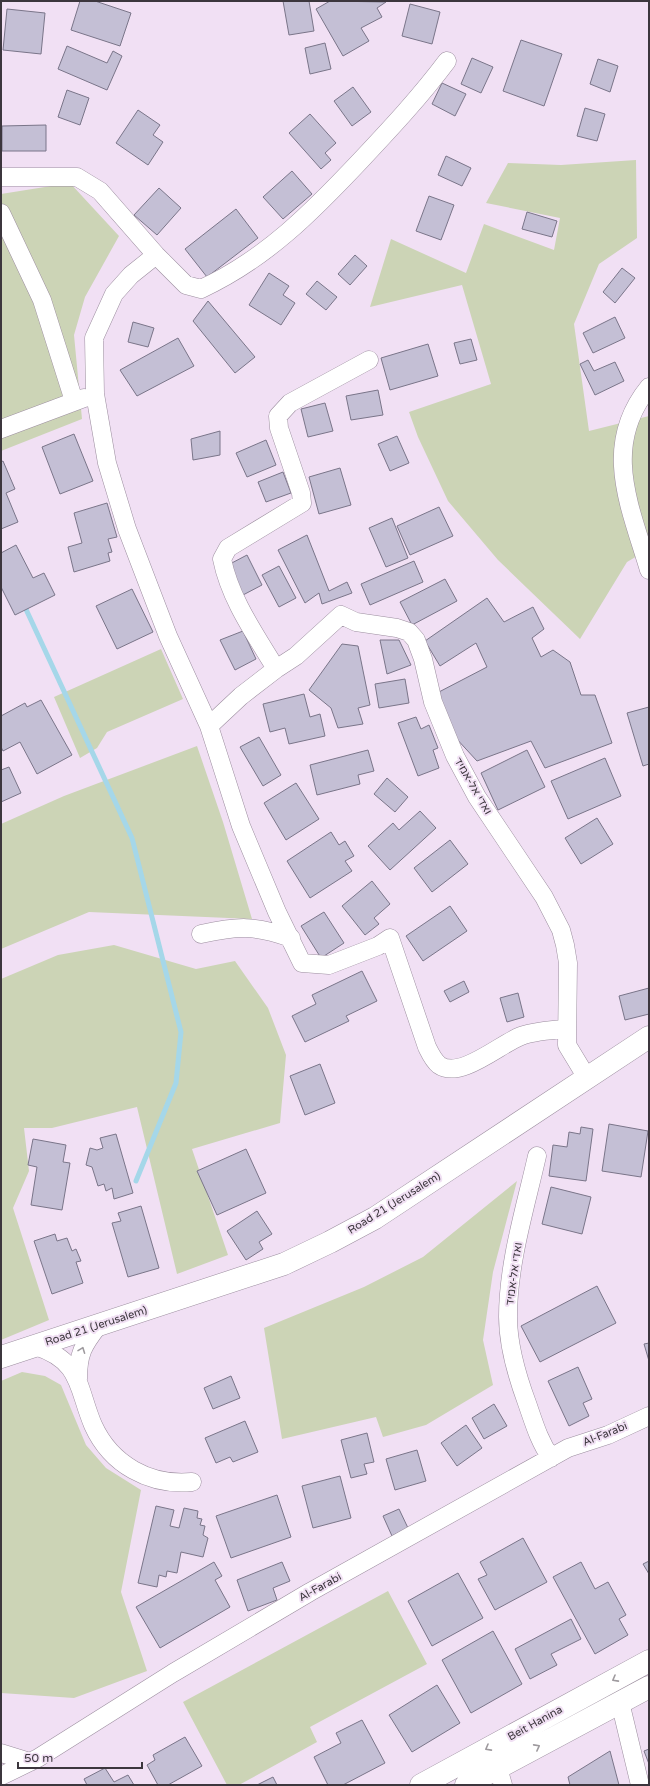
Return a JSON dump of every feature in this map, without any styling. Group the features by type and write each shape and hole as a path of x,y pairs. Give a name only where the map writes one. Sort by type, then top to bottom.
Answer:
{"main road":[{"name":"Road 21 (Jerusalem)","path":"1,1357 269,1269 330,1242 374,1218 649,1037"},
{"name":"Beit Hanina","path":"421,1785 649,1661"},
{"name":"Beit Hanina","path":"466,1785 501,1776 620,1702 649,1687"}],"street":[{"path":"1,177 77,177 100,191 156,255 186,285 202,289 227,277 278,242 326,197 423,93 447,61"},
{"path":"1,213 42,300 74,401"},
{"path":"156,255 131,275 114,294 94,338 95,394 107,463 127,529 168,636 209,726 241,826 302,963 329,965 378,946 390,938 427,1047 432,1058 443,1066 459,1067 473,1062 520,1036 537,1032 566,1029"},
{"path":"209,726 241,696 276,669 242,612 225,575 222,559 228,548 302,503 301,493 279,428 278,416 290,403 369,360"},
{"path":"649,388 634,411 624,436 622,463 628,499 649,570"},
{"path":"1,429 95,394"},
{"path":"634,411 649,395"},
{"name":"ואדי אל-אמיד","path":"276,669 296,656 341,614 356,622 397,628 408,632 416,640 423,659 433,702 455,756 477,797 544,897 561,930 568,963 567,1045 587,1078"},
{"path":"200,934 248,927 273,932 291,938"},
{"name":"ואדי אל-אמיד","path":"537,1156 511,1275 508,1318 518,1379 540,1442 551,1458"},
{"path":"78,1379 79,1360 83,1346 98,1326"},
{"path":"35,1346 55,1354 70,1368 78,1379 93,1425 106,1446 125,1466 136,1473 159,1481 182,1483 192,1482"},
{"name":"Al-Farabi","path":"1,1776 30,1762 173,1672 303,1596 568,1448 608,1435 649,1416"},
{"path":"620,1702 640,1785"},
{"path":"1,1753 30,1762"}],"green space":[{"path":"636,160 637,238 599,264 574,324 589,431 649,416 649,549 627,562 580,639 498,560 448,501 418,437 409,412 491,384 462,285 370,307 391,239 466,273 484,224 554,250 560,218 486,203 508,163 561,165"},
{"path":"70,183 119,236 85,297 74,335 82,419 1,451 1,194"},
{"path":"161,649 183,699 107,732 97,748 80,758 54,697"},
{"path":"197,746 223,822 252,919 89,912 1,949 1,824 64,796"},
{"path":"114,945 196,969 235,961 268,1008 286,1055 280,1123 192,1149 228,1255 177,1274 137,1107 52,1128 24,1128 29,1171 13,1208 49,1320 1,1340 1,979 58,955"},
{"path":"517,1181 493,1272 483,1340 493,1385 426,1425 383,1437 376,1417 282,1439 264,1328 364,1287 423,1257"},
{"path":"22,1372 45,1376 61,1385 86,1445 106,1468 141,1490 121,1592 147,1671 74,1698 1,1693 1,1381"},
{"path":"388,1591 427,1664 310,1727 317,1742 239,1785 227,1785 183,1702"}],"building":[{"path":"80,1 95,1 131,13 120,46 71,30"},
{"path":"283,1 309,1 314,31 289,35"},
{"path":"330,1 386,2 377,8 382,17 361,28 369,41 343,56 316,9"},
{"path":"410,4 440,12 432,44 402,36"},
{"path":"7,9 45,13 41,54 3,50"},
{"path":"521,40 562,54 544,106 503,91"},
{"path":"325,43 331,69 310,74 305,48"},
{"path":"67,46 107,63 113,51 122,56 107,90 58,69"},
{"path":"472,58 493,67 481,93 461,84"},
{"path":"598,59 618,66 610,92 590,84"},
{"path":"442,83 466,94 455,116 432,104"},
{"path":"353,87 371,112 352,126 334,101"},
{"path":"67,90 89,98 80,125 58,117"},
{"path":"585,108 605,114 597,141 577,136"},
{"path":"138,110 160,125 153,135 163,142 148,165 116,143"},
{"path":"310,114 336,143 325,153 331,160 321,169 289,133"},
{"path":"46,125 46,151 2,151 2,126"},
{"path":"446,156 471,168 462,186 438,175"},
{"path":"292,171 312,194 283,219 263,197"},
{"path":"159,188 181,208 157,235 134,215"},
{"path":"429,196 454,205 441,240 416,231"},
{"path":"236,209 258,238 207,277 185,249"},
{"path":"527,212 557,221 552,237 522,229"},
{"path":"355,255 367,266 350,285 338,274"},
{"path":"622,268 635,278 615,303 603,292"},
{"path":"269,273 289,286 283,295 295,303 281,325 249,305"},
{"path":"317,281 337,297 326,310 306,294"},
{"path":"208,301 255,357 235,373 193,321"},
{"path":"615,317 625,338 593,353 583,333"},
{"path":"133,322 154,328 148,347 128,342"},
{"path":"178,338 194,366 137,396 120,370"},
{"path":"471,339 477,360 460,364 454,343"},
{"path":"428,344 438,376 390,390 381,358"},
{"path":"588,360 594,371 615,362 624,381 595,395 580,364"},
{"path":"378,390 383,415 351,420 346,396"},
{"path":"325,403 333,431 308,437 301,409"},
{"path":"220,431 220,455 193,460 191,439"},
{"path":"74,434 93,481 60,494 42,447"},
{"path":"397,436 409,463 390,471 378,444"},
{"path":"266,440 276,465 247,477 236,453"},
{"path":"3,461 15,489 6,493 18,522 1,529 1,462"},
{"path":"340,468 351,505 319,514 309,477"},
{"path":"283,472 291,493 266,502 258,482"},
{"path":"107,503 117,537 108,539 112,552 108,553 110,561 74,572 68,547 82,543 74,513"},
{"path":"439,507 453,536 410,555 397,526"},
{"path":"392,518 408,558 386,567 369,528"},
{"path":"307,535 329,591 347,582 352,593 322,604 319,593 305,603 278,550"},
{"path":"16,545 33,578 44,573 55,595 15,615 1,587 1,553"},
{"path":"247,555 262,585 243,595 228,565"},
{"path":"414,561 423,582 370,605 361,584"},
{"path":"279,566 296,598 279,607 262,575"},
{"path":"445,579 457,601 412,625 400,602"},
{"path":"132,589 153,632 117,649 96,606"},
{"path":"487,598 504,622 533,607 544,629 532,638 541,657 553,650 570,662 581,695 595,695 612,743 545,768 531,741 477,761 454,736 437,693 487,667 476,643 440,666 425,641"},
{"path":"243,631 256,659 235,670 220,640"},
{"path":"380,640 399,640 411,665 387,674"},
{"path":"342,644 358,646 370,705 358,708 363,724 338,728 331,708 309,690"},
{"path":"405,679 409,703 379,708 375,684"},
{"path":"304,694 310,717 320,714 325,736 289,744 285,728 270,732 263,704"},
{"path":"41,700 72,755 37,774 20,742 3,751 1,747 1,716 25,703 27,707"},
{"path":"649,707 649,764 643,766 627,713"},
{"path":"416,717 421,729 429,725 438,748 433,750 439,768 418,776 398,723"},
{"path":"259,737 281,775 263,786 240,747"},
{"path":"368,750 374,771 358,775 360,784 317,795 310,765"},
{"path":"527,750 545,787 498,810 481,773"},
{"path":"605,758 621,796 568,819 551,781"},
{"path":"9,767 21,793 1,802 1,770"},
{"path":"387,778 408,797 395,812 374,794"},
{"path":"296,783 319,819 286,840 264,803"},
{"path":"420,811 436,828 390,870 368,846 393,823 399,830"},
{"path":"597,818 613,844 581,864 565,838"},
{"path":"331,832 339,845 345,841 354,856 345,861 352,871 310,898 287,861"},
{"path":"450,840 468,864 432,892 414,868"},
{"path":"372,881 390,904 374,918 379,924 365,935 342,906"},
{"path":"450,906 467,931 423,961 406,936"},
{"path":"324,912 344,943 321,958 301,926"},
{"path":"362,971 377,1001 346,1016 349,1021 305,1042 292,1016 316,1004 312,995"},
{"path":"464,981 469,992 450,1002 444,991"},
{"path":"649,988 649,1014 625,1020 619,996"},
{"path":"518,993 524,1017 507,1022 500,998"},
{"path":"320,1064 335,1103 305,1115 290,1076"},
{"path":"609,1124 648,1131 641,1177 602,1171"},
{"path":"581,1127 593,1129 586,1181 549,1176 553,1145 567,1147 569,1132 580,1134"},
{"path":"116,1134 133,1193 114,1199 112,1188 106,1191 104,1184 98,1186 92,1167 86,1165 90,1148 97,1150 103,1148 100,1138"},
{"path":"33,1139 66,1145 63,1162 70,1163 62,1210 31,1205 37,1167 28,1165"},
{"path":"246,1149 266,1193 217,1215 197,1171"},
{"path":"551,1187 591,1197 582,1234 542,1224"},
{"path":"141,1206 159,1268 128,1277 112,1223 121,1221 118,1213"},
{"path":"257,1211 272,1234 259,1242 263,1249 246,1260 227,1231"},
{"path":"55,1234 57,1241 67,1238 72,1251 76,1249 81,1261 76,1262 83,1283 52,1294 34,1241"},
{"path":"597,1286 616,1323 540,1362 521,1326"},
{"path":"649,1343 649,1361 644,1344"},
{"path":"578,1367 592,1399 583,1403 589,1416 569,1426 548,1381"},
{"path":"231,1376 240,1398 213,1409 204,1388"},
{"path":"494,1404 507,1426 484,1439 472,1418"},
{"path":"245,1421 258,1452 233,1462 230,1457 216,1463 205,1438"},
{"path":"466,1425 482,1448 457,1466 441,1443"},
{"path":"367,1433 374,1462 364,1464 367,1474 351,1478 341,1440"},
{"path":"417,1450 426,1481 395,1490 386,1459"},
{"path":"340,1476 351,1518 313,1528 302,1486"},
{"path":"277,1495 291,1537 231,1558 216,1516"},
{"path":"156,1506 174,1510 170,1526 179,1528 184,1508 198,1511 197,1518 202,1519 200,1525 205,1526 203,1535 208,1538 203,1557 181,1552 177,1573 167,1571 166,1577 159,1575 157,1587 138,1583"},
{"path":"399,1509 408,1528 392,1536 383,1516"},
{"path":"523,1538 547,1582 495,1610 478,1579 487,1575 480,1562"},
{"path":"649,1561 649,1574 643,1564"},
{"path":"214,1562 222,1576 215,1580 230,1607 160,1648 136,1607"},
{"path":"282,1562 290,1581 273,1588 277,1600 248,1611 237,1580"},
{"path":"581,1562 595,1589 608,1582 626,1615 619,1619 628,1635 595,1654 553,1577"},
{"path":"458,1573 483,1618 432,1646 408,1601"},
{"path":"571,1619 581,1639 551,1654 557,1665 530,1679 515,1649"},
{"path":"493,1631 522,1684 471,1713 442,1660"},
{"path":"437,1685 460,1723 412,1752 389,1715"},
{"path":"362,1720 385,1763 343,1785 328,1785 314,1757 341,1743 336,1733"},
{"path":"185,1737 202,1766 168,1785 158,1785 147,1765 155,1760 153,1755"},
{"path":"649,1749 649,1764 644,1751"},
{"path":"610,1751 619,1785 570,1785 568,1777"},
{"path":"105,1768 114,1782 128,1775 134,1785 87,1785 84,1779"},
{"path":"273,1777 277,1785 257,1785"}],"waterway":[{"path":"24,605 132,838 181,1032 176,1083 136,1181"}]}
